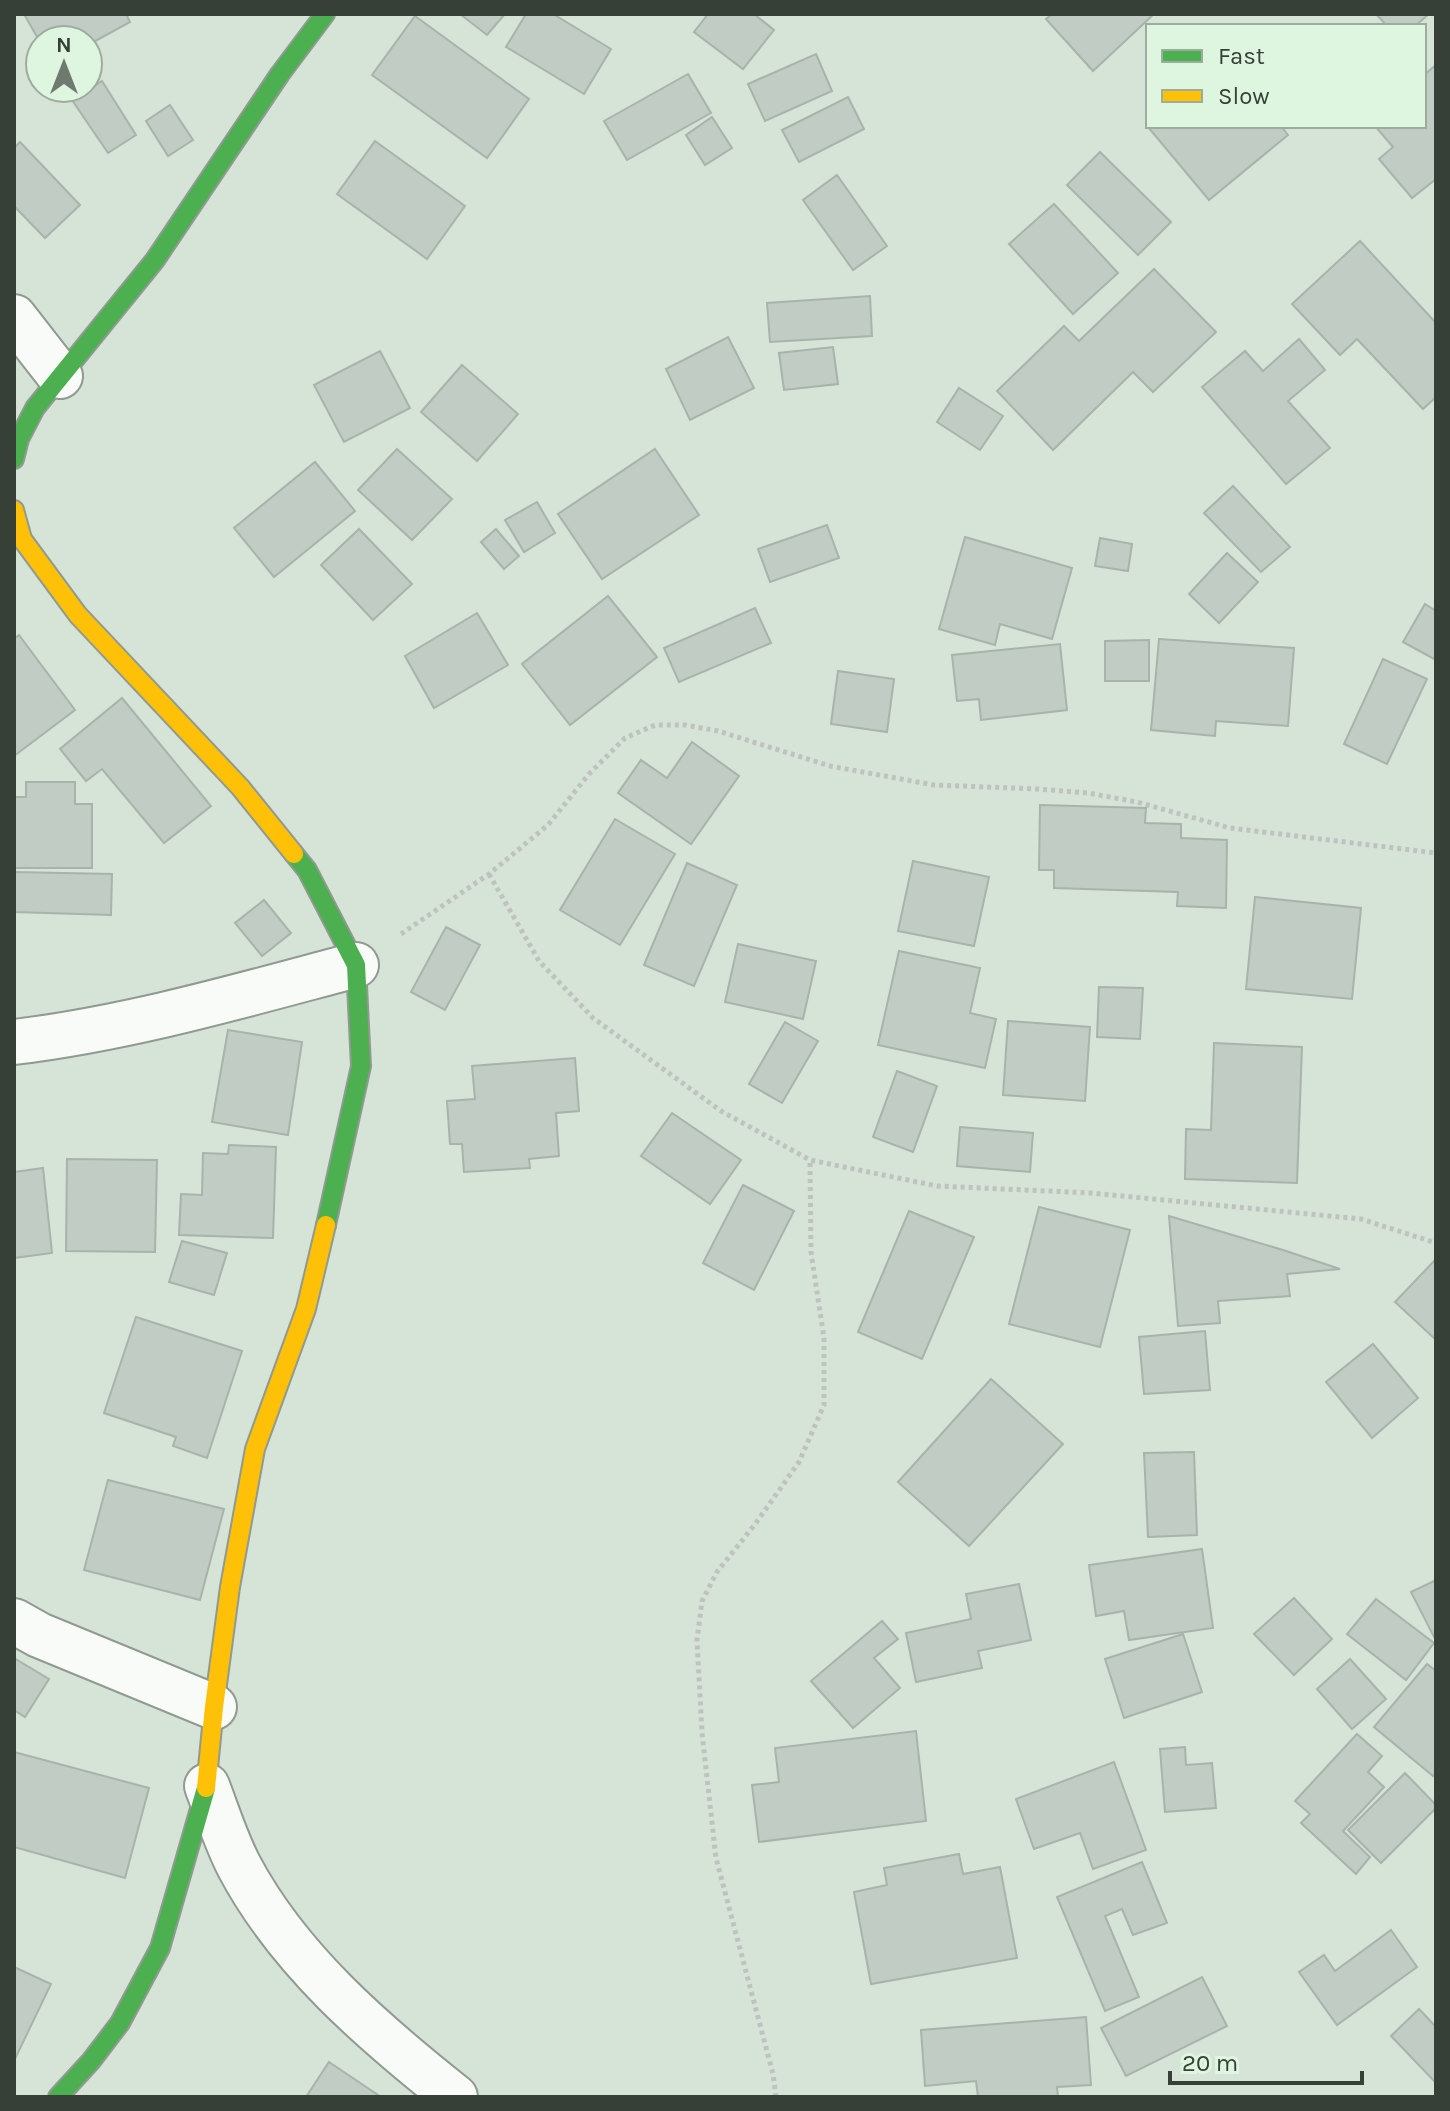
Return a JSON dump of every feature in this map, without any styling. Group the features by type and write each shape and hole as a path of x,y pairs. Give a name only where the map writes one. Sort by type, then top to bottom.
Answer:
{"street":[{"path":"14,459 19,439 35,408 155,260 280,74 325,14"},
{"path":"14,317 60,376"},
{"path":"14,510 22,539 78,615 240,787 307,870 356,965 361,1066 306,1309 255,1449 230,1587 207,1786 160,1948 120,2023 58,2097"},
{"path":"14,1042 70,1035 179,1011 356,965"},
{"path":"14,1621 39,1635 214,1707"},
{"path":"207,1786 239,1865 279,1930 342,1999 455,2097"}],"path":[{"path":"356,965 489,874 548,825 589,774 625,738 655,725 685,725 718,731 830,766 934,785 1088,793 1137,802 1230,828 1436,853"},
{"path":"489,874 539,961 593,1018 721,1111 810,1160 937,1186 1091,1193 1361,1219 1436,1243"},
{"path":"776,2097 773,2074 716,1858 702,1733 697,1640 702,1601 717,1572 799,1462 824,1405 824,1338 811,1252 810,1160"}],"building":[{"path":"24,14 126,14 130,22 104,36 104,24 30,24"},
{"path":"460,14 505,14 487,35"},
{"path":"526,14 553,14 611,49 584,94 506,47"},
{"path":"708,14 754,14 774,30 743,69 694,32"},
{"path":"1052,14 1154,14 1093,71 1046,19"},
{"path":"1376,14 1429,14 1417,24 1385,24"},
{"path":"415,16 529,99 487,158 372,75"},
{"path":"816,54 832,91 765,121 748,84"},
{"path":"1436,65 1436,179 1412,198 1379,159 1393,147 1377,128 1426,128 1426,73"},
{"path":"688,74 711,113 627,160 604,121"},
{"path":"104,84 136,135 108,153 75,104 104,104"},
{"path":"848,97 864,129 799,162 782,130"},
{"path":"170,105 193,140 168,156 146,121"},
{"path":"712,117 732,148 705,165 686,135"},
{"path":"1149,128 1283,128 1288,135 1209,200"},
{"path":"375,141 465,206 427,259 337,194"},
{"path":"20,142 80,205 45,238 14,206 14,148"},
{"path":"1100,152 1171,222 1138,255 1067,185"},
{"path":"837,175 887,246 853,270 803,200"},
{"path":"1054,204 1118,273 1073,314 1009,244"},
{"path":"1360,241 1436,323 1436,397 1423,409 1357,339 1340,355 1292,304"},
{"path":"1154,269 1216,332 1153,392 1133,372 1053,450 997,391 1064,326 1079,341"},
{"path":"870,296 872,336 770,342 767,303"},
{"path":"728,337 754,388 690,420 666,369"},
{"path":"1299,339 1325,370 1288,401 1330,448 1286,484 1202,387 1245,351 1263,371"},
{"path":"833,347 838,384 784,390 779,353"},
{"path":"380,351 410,408 344,442 314,385"},
{"path":"462,365 518,414 477,461 421,412"},
{"path":"959,388 1003,416 980,450 937,422"},
{"path":"397,449 452,499 412,540 358,490"},
{"path":"655,449 699,515 602,579 558,514"},
{"path":"315,462 355,511 274,577 234,528"},
{"path":"1233,486 1290,547 1261,572 1204,513"},
{"path":"537,502 555,533 524,552 505,520"},
{"path":"827,525 839,558 770,582 758,549"},
{"path":"359,529 412,584 373,620 321,565"},
{"path":"496,529 519,556 504,569 481,542"},
{"path":"965,537 1072,568 1052,639 1000,624 995,645 939,629"},
{"path":"1100,538 1132,544 1128,571 1095,566"},
{"path":"1227,553 1258,582 1219,623 1189,594"},
{"path":"608,596 657,657 570,725 522,664"},
{"path":"1425,604 1436,611 1436,660 1403,642"},
{"path":"755,608 771,643 679,682 664,648"},
{"path":"477,613 508,665 434,708 405,656"},
{"path":"19,635 75,710 14,756 14,639"},
{"path":"1159,639 1294,648 1288,726 1216,721 1215,736 1151,730"},
{"path":"1149,640 1149,681 1105,681 1105,641"},
{"path":"1060,644 1067,710 981,720 979,699 957,701 952,655"},
{"path":"1383,659 1427,679 1387,764 1344,744"},
{"path":"838,671 894,679 887,732 831,724"},
{"path":"122,698 211,806 164,843 102,769 86,781 60,749"},
{"path":"692,742 739,776 691,844 618,793 641,760 667,778"},
{"path":"26,782 75,782 75,804 92,804 92,868 14,868 14,797 26,797"},
{"path":"1040,805 1146,808 1145,823 1181,824 1181,838 1227,840 1226,908 1177,906 1178,892 1054,888 1054,870 1039,870"},
{"path":"615,819 675,854 620,945 560,910"},
{"path":"913,861 989,877 974,946 898,931"},
{"path":"687,863 737,885 694,986 644,965"},
{"path":"14,872 112,874 111,915 14,912"},
{"path":"1255,897 1361,908 1352,999 1246,989"},
{"path":"264,900 291,933 262,956 235,923"},
{"path":"446,927 480,945 445,1010 411,992"},
{"path":"738,944 816,961 803,1019 725,1002"},
{"path":"899,951 980,968 970,1013 996,1019 985,1068 878,1045"},
{"path":"1099,987 1143,988 1140,1039 1097,1037"},
{"path":"1008,1021 1090,1027 1085,1101 1003,1095"},
{"path":"785,1022 818,1041 782,1103 749,1084"},
{"path":"228,1030 302,1042 288,1135 212,1122"},
{"path":"1214,1043 1302,1047 1297,1183 1185,1179 1186,1129 1211,1130"},
{"path":"575,1058 579,1111 556,1113 559,1156 529,1159 530,1168 464,1172 462,1144 450,1144 447,1101 475,1099 472,1066"},
{"path":"897,1071 937,1086 913,1152 873,1137"},
{"path":"672,1113 741,1160 710,1204 641,1156"},
{"path":"960,1127 1033,1133 1030,1172 957,1166"},
{"path":"229,1145 276,1147 273,1238 179,1235 181,1194 202,1195 203,1153 228,1154"},
{"path":"67,1159 157,1160 155,1252 66,1251"},
{"path":"43,1168 52,1253 14,1258 14,1172"},
{"path":"743,1185 794,1211 754,1290 703,1263"},
{"path":"1039,1207 1130,1230 1100,1347 1009,1324"},
{"path":"909,1211 974,1237 922,1359 858,1332"},
{"path":"1169,1216 1340,1269 1287,1274 1290,1296 1218,1301 1220,1323 1178,1326"},
{"path":"182,1241 227,1253 214,1295 169,1282"},
{"path":"1436,1259 1436,1340 1395,1302"},
{"path":"136,1317 242,1351 207,1458 173,1446 176,1437 104,1413"},
{"path":"1205,1331 1210,1390 1144,1394 1139,1337"},
{"path":"1373,1344 1418,1398 1372,1438 1326,1382"},
{"path":"991,1379 1063,1444 969,1546 898,1482"},
{"path":"1194,1452 1197,1535 1148,1537 1144,1453"},
{"path":"108,1480 224,1509 200,1600 84,1570"},
{"path":"1202,1549 1213,1628 1129,1640 1124,1611 1096,1616 1089,1565"},
{"path":"1436,1580 1436,1636 1434,1637 1411,1592"},
{"path":"1019,1584 1031,1640 978,1651 982,1668 916,1682 906,1633 971,1619 966,1594"},
{"path":"1294,1598 1332,1639 1294,1675 1254,1634"},
{"path":"1376,1599 1434,1643 1406,1680 1347,1634"},
{"path":"882,1621 898,1639 874,1658 900,1688 853,1728 811,1681"},
{"path":"1183,1634 1202,1692 1124,1718 1105,1659"},
{"path":"14,1658 49,1679 25,1717 14,1710"},
{"path":"1350,1659 1386,1699 1352,1729 1317,1689"},
{"path":"1427,1664 1436,1671 1436,1772 1433,1776 1374,1727"},
{"path":"916,1731 926,1821 759,1842 752,1785 779,1782 775,1748"},
{"path":"1357,1734 1382,1756 1368,1772 1384,1787 1343,1831 1370,1857 1356,1874 1301,1823 1310,1814 1295,1801"},
{"path":"1185,1747 1186,1765 1212,1763 1216,1808 1165,1812 1160,1749"},
{"path":"14,1752 149,1788 125,1878 14,1847"},
{"path":"1114,1762 1146,1850 1093,1869 1080,1833 1034,1849 1016,1799"},
{"path":"1405,1773 1436,1808 1381,1863 1348,1830"},
{"path":"959,1854 963,1874 1000,1867 1017,1958 871,1984 854,1892 887,1885 884,1868"},
{"path":"1142,1862 1167,1923 1133,1935 1122,1909 1105,1916 1139,1997 1105,2011 1057,1897"},
{"path":"1391,1930 1417,1967 1337,2025 1299,1972 1324,1955 1335,1971"},
{"path":"14,1967 51,1984 14,2061"},
{"path":"1202,1977 1227,2026 1126,2076 1101,2028"},
{"path":"1419,2009 1436,2027 1436,2083 1391,2036"},
{"path":"1086,2017 1091,2085 1057,2087 1058,2097 978,2097 976,2081 925,2086 921,2030"},
{"path":"329,2062 381,2097 306,2097"}],"traffic: fast":[{"path":"14,459 19,439 35,408 155,260 280,74 325,14"},
{"path":"294,854 307,870 356,965 361,1066 326,1225"},
{"path":"58,2097 120,2023 160,1948 206,1788"}],"traffic: slow":[{"path":"14,510 22,539 78,615 240,787 294,854"},
{"path":"206,1788 230,1587 255,1449 306,1309 326,1225"}]}
